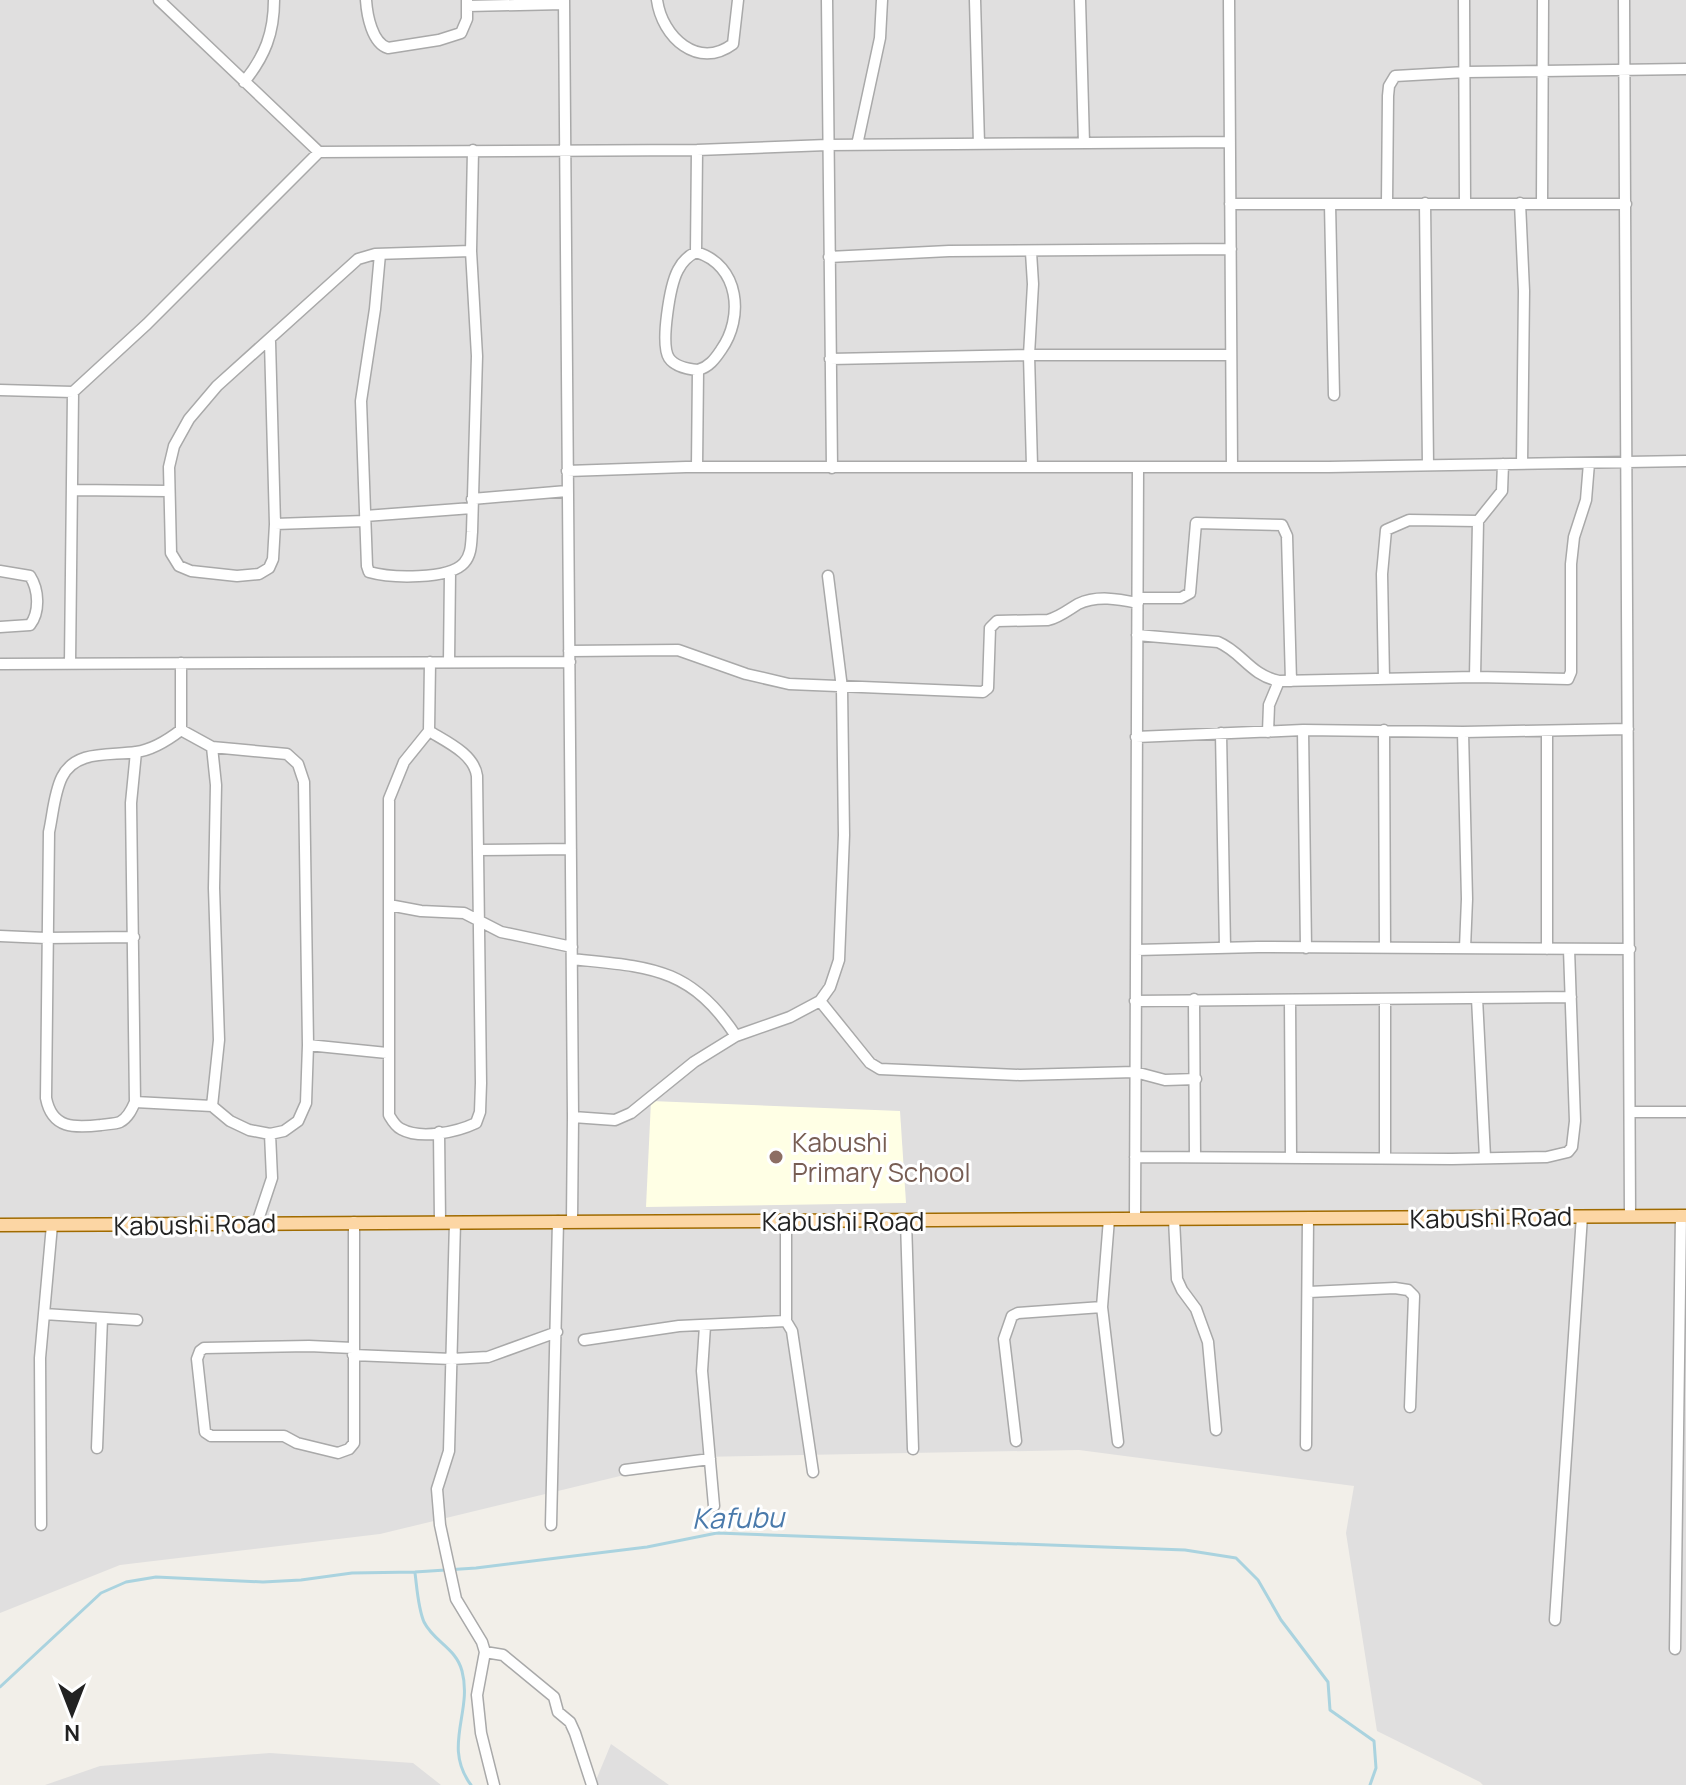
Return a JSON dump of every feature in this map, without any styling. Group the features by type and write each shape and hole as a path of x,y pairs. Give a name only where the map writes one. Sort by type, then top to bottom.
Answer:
{"main road":[{"name":"Kabushi Road","path":"0,1225 1684,1216"}],"street":[{"path":"159,0 319,152 1230,142"},
{"path":"244,82 267,47 272,32 274,0"},
{"path":"366,0 378,42 388,48 439,40 461,33 465,29 467,3 564,2 572,1221"},
{"path":"657,0 659,16 673,38 684,46 706,52 723,51 733,44 738,0"},
{"path":"827,0 832,468"},
{"path":"857,145 880,38 882,0"},
{"path":"975,0 979,144"},
{"path":"1080,0 1084,143"},
{"path":"1229,0 1232,467"},
{"path":"1464,0 1465,203"},
{"path":"1542,202 1543,0"},
{"path":"1624,0 1630,1216"},
{"path":"1387,203 1388,96 1391,80 1395,76 1686,69"},
{"path":"380,254 361,401 365,551 369,572 407,576 450,572 466,562 471,551 477,356 471,251 473,150"},
{"path":"696,252 697,150"},
{"path":"0,390 73,392 201,272 319,152"},
{"path":"1425,203 1428,465"},
{"path":"1520,203 1524,317 1522,464"},
{"path":"1230,204 1626,204"},
{"path":"1330,204 1334,395"},
{"path":"829,257 887,253 1231,249"},
{"path":"270,342 275,524 273,559 265,572 237,576 191,571 179,566 171,553 168,491 171,457 189,419 217,386 270,342 353,262 380,254 471,251"},
{"path":"696,252 716,264 727,276 737,307 725,345 711,363 698,370 675,364 666,348 673,285 683,262 696,252"},
{"path":"1031,252 1033,284 1029,355 1032,466"},
{"path":"830,359 1231,355"},
{"path":"697,467 698,370"},
{"path":"70,663 73,392"},
{"path":"567,471 697,467 1232,467 1686,461"},
{"path":"1137,635 1218,642 1264,678 1279,681 1475,677 1560,679 1571,676 1571,564 1574,537 1586,500 1589,463"},
{"path":"1475,677 1478,521 1499,498 1503,464"},
{"path":"1135,1218 1138,467"},
{"path":"73,490 168,491"},
{"path":"275,524 365,518 567,491"},
{"path":"1384,679 1382,574 1386,530 1409,520 1478,521"},
{"path":"0,664 449,662 678,650 746,674 789,684 986,692 990,628 997,621 1056,618 1080,603 1103,598 1181,598 1190,593 1196,523 1282,525 1287,536 1291,681"},
{"path":"0,571 30,576 37,603 35,618 30,625 0,627"},
{"path":"449,662 450,572"},
{"path":"573,1117 615,1120 631,1113 694,1062 736,1036 790,1017 820,1001 830,987 839,960 844,835 842,688 828,576"},
{"path":"429,731 463,753 476,766 480,1112 476,1123 465,1128 410,1133 397,1128 389,1115 389,799 404,762 429,731 430,662"},
{"path":"181,663 181,730"},
{"path":"1268,732 1269,705 1279,681"},
{"path":"1136,737 1303,730 1463,732 1628,729"},
{"path":"135,1102 212,1106 230,1121 270,1134 284,1131 298,1121 306,1103 304,782 298,764 287,754 274,751 212,747 181,730"},
{"path":"136,752 131,803 135,1102 120,1122 70,1126 49,1112 46,1081 49,832 61,778 76,761 115,752 136,752 165,741 181,730"},
{"path":"1303,730 1306,948"},
{"path":"1384,730 1385,947"},
{"path":"1547,731 1547,949"},
{"path":"1463,732 1467,899 1465,948"},
{"path":"1221,733 1225,947"},
{"path":"212,747 216,785 214,888 219,1040 212,1106"},
{"path":"479,850 571,849"},
{"path":"389,905 421,911 456,911 471,915 508,934 572,953 670,974 687,982 720,1011 736,1036"},
{"path":"0,936 134,937"},
{"path":"1136,950 1225,947 1630,949"},
{"path":"1135,1157 1547,1157 1568,1152 1572,1147 1575,1121 1569,949"},
{"path":"1135,1001 1571,997"},
{"path":"1477,998 1485,1157"},
{"path":"1194,999 1195,1157"},
{"path":"1385,999 1385,1158"},
{"path":"1290,1000 1291,1157"},
{"path":"820,1001 870,1063 880,1069 1020,1075 1135,1072 1165,1080 1196,1079"},
{"path":"308,1045 387,1053"},
{"path":"1630,1112 1686,1112"},
{"path":"439,1132 440,1222"},
{"path":"257,1223 272,1178 270,1134"},
{"path":"1555,1620 1582,1216"},
{"path":"1675,1649 1684,1216"},
{"path":"1109,1219 1102,1307 1118,1442"},
{"path":"1174,1219 1177,1279 1196,1309 1208,1342 1216,1430"},
{"path":"1306,1445 1308,1219"},
{"path":"551,1525 558,1221"},
{"path":"906,1221 913,1449"},
{"path":"354,1222 353,1352 354,1443 349,1449 338,1453 297,1443 284,1436 211,1436 205,1432 197,1359 204,1348 309,1346 353,1352 452,1359 488,1357 557,1332"},
{"path":"455,1222 449,1451 437,1489 440,1525 455,1594 485,1652 477,1695 481,1733 494,1785"},
{"path":"786,1222 786,1321 792,1331 813,1472"},
{"path":"41,1525 40,1358 52,1225"},
{"path":"1309,1292 1395,1288 1408,1290 1414,1296 1410,1407"},
{"path":"1016,1441 1004,1339 1012,1316 1102,1307"},
{"path":"44,1314 137,1320"},
{"path":"97,1448 102,1318"},
{"path":"584,1340 679,1326 786,1321"},
{"path":"705,1326 702,1371 714,1506"},
{"path":"625,1470 710,1459"},
{"path":"485,1652 503,1655 554,1697 558,1712 570,1722 575,1733 592,1785"}],"shaded area":[{"path":"0,0 1686,0 1686,1785 1483,1785 1377,1731 1346,1533 1354,1486 1079,1450 699,1457 380,1534 120,1565 0,1613"},
{"name":"Kabushi Primary School","path":"651,1101 900,1111 906,1203 646,1207"},
{"path":"611,1744 669,1785 594,1785"},
{"path":"270,1753 413,1763 441,1785 45,1785 100,1766"}],"waterway":[{"name":"Kafubu","path":"0,1687 101,1593 126,1582 156,1577 263,1582 352,1573 476,1568 647,1547 717,1533 1185,1550 1236,1558 1258,1580 1281,1620 1328,1682 1330,1710 1374,1741 1376,1768 1370,1785"},
{"path":"415,1573 424,1622 455,1656 462,1671 464,1701 459,1756 471,1785"}],"place":[{"name":"Kabushi Primary School","path":"776,1157"}]}
